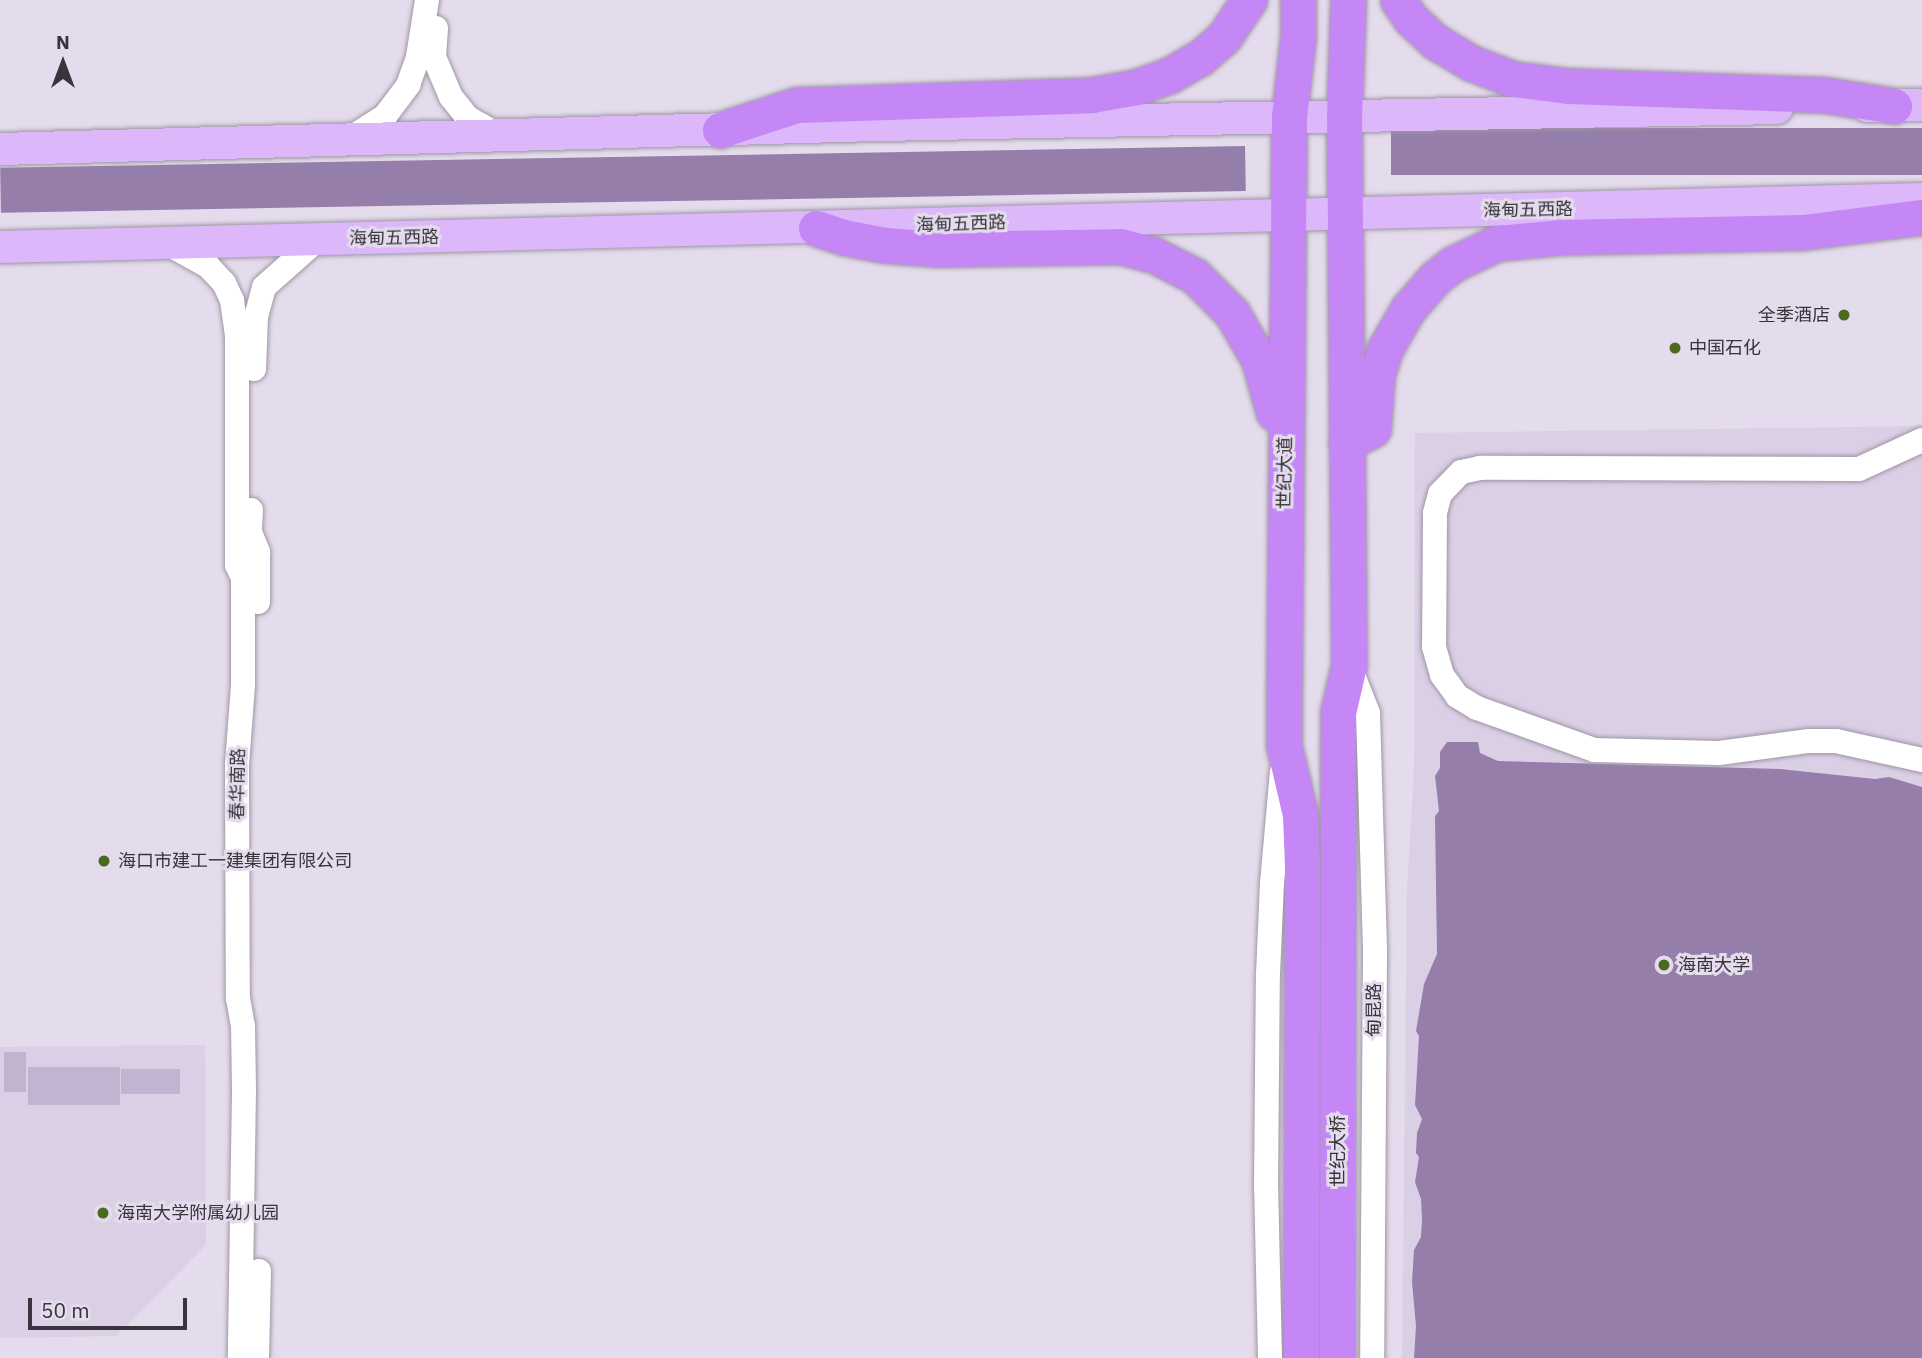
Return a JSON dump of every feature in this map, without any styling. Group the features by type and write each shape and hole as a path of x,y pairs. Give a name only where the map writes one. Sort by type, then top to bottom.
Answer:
{"highway":[{"path":"720,130 797,105 1093,95 1137,87 1171,75 1208,52 1233,27 1249,0"},
{"name":"世纪大道","path":"1298,0 1298,37 1289,117 1284,746 1300,815 1302,944"},
{"path":"1348,0 1344,117 1349,666"},
{"path":"1398,0 1411,19 1436,42 1471,63 1513,79 1582,87 1813,94 1908,105"},
{"path":"1346,443 1373,429 1377,374 1385,349 1408,309 1435,278 1453,264 1497,243 1560,237 1803,232 1922,217"},
{"path":"816,228 843,237 885,245 938,249 1120,246 1168,261 1195,276 1232,313 1259,360 1269,386 1272,410 1285,428"},
{"name":"世纪大桥","path":"1337,1358 1338,713 1349,666"},
{"name":"世纪大桥","path":"1300,1358 1302,944"}],"main road":[{"path":"0,149 720,130 1908,105"},
{"name":"海甸五西路","path":"0,247 1345,216 1922,199"}],"street":[{"path":"349,139 385,116 408,85 418,57 427,0"},
{"path":"440,0 433,46 437,70 460,110 478,125 499,136"},
{"name":"春华南路","path":"257,1358 260,1314 253,765 258,685 258,552 250,532 254,336 264,287 286,264 318,239"},
{"name":"春华南路","path":"167,244 208,266 224,284 232,300 237,334 237,565 243,578 243,685 237,765 238,998 243,1026 244,1090 240,1358"},
{"path":"1922,440 1859,469 1480,468 1461,472 1440,494 1435,513 1434,647 1442,675 1457,696 1476,708 1594,750 1719,753 1809,741 1836,741 1922,760"},
{"path":"1922,451 1878,473 1859,477 1479,479 1467,483 1450,500 1446,514 1444,646 1458,679 1480,699 1595,740 1720,744 1805,732 1831,732 1922,750"},
{"name":"甸昆路","path":"1349,666 1368,713 1375,954 1372,1358"},
{"path":"1270,1358 1266,1188 1268,974 1272,883 1284,746"}],"shaded area":[{"path":"1391,128 1922,128 1922,175 1391,175"},
{"path":"1245,146 1246,191 1,213 0,168"},
{"name":"海南大学","path":"1922,426 1922,1358 1402,1358 1407,890 1414,768 1415,433"},
{"name":"海南大学","path":"1447,742 1478,742 1480,753 1498,761 1780,769 1875,779 1889,777 1922,787 1922,1358 1414,1358 1416,1326 1412,1282 1414,1250 1421,1237 1422,1219 1421,1199 1415,1182 1419,1157 1416,1153 1417,1133 1422,1119 1415,1105 1419,1036 1416,1031 1424,984 1437,954 1435,816 1439,811 1435,776 1440,768 1440,752"},
{"name":"海南大学附属幼儿园","path":"205,1045 206,1245 116,1336 0,1338 0,1047"},
{"path":"4,1052 26,1052 26,1092 4,1092"},
{"path":"28,1067 120,1067 120,1105 28,1105"},
{"path":"121,1069 180,1069 180,1094 121,1094"}],"place":[{"name":"全季酒店","path":"1844,315"},
{"name":"中国石化","path":"1675,348"},
{"name":"海口市建工一建集团有限公司","path":"104,861"},
{"name":"海南大学","path":"1664,965"},
{"name":"海南大学附属幼儿园","path":"103,1213"}]}
